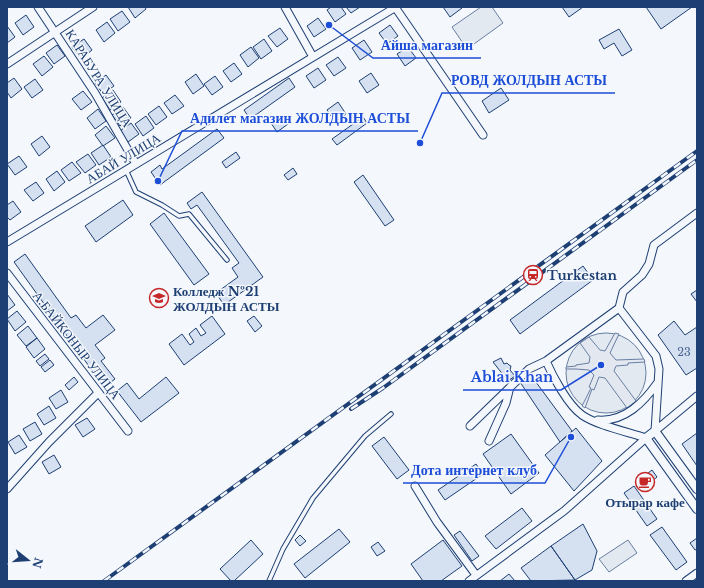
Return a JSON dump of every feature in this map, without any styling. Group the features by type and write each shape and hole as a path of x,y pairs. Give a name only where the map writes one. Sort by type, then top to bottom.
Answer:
{"street":[{"name":"КАРАБУРА УЛИЦА","path":"38,7 56,32 118,131 136,164"},
{"path":"7,64 93,7"},
{"path":"286,7 313,57"},
{"path":"396,7 483,135"},
{"name":"АБАЙ УЛИЦА","path":"7,242 396,7"},
{"path":"470,426 529,369 546,361 619,308 623,292 642,275 649,264 654,245 697,213"},
{"name":"А.БАЙКОНЫР УЛИЦА","path":"7,273 128,432"},
{"path":"619,308 656,356 659,370 655,431 697,489"},
{"path":"546,361 562,391 581,414 592,420 646,438 697,509"},
{"path":"592,420 605,421 622,417 646,398 658,382"},
{"path":"489,441 506,403 510,387"},
{"path":"9,484 98,393"},
{"path":"469,581 564,511 646,438 697,396"},
{"path":"415,486 437,522 476,575"},
{"path":"686,581 697,573"}],"lane":[{"path":"126,170 136,192 162,204 179,216 189,214 227,260"},
{"path":"269,581 283,548 313,498 365,436 391,414"}],"shaded area":[{"path":"481,7 492,7 503,23 467,49 452,27"},
{"path":"598,333 614,333 635,344 646,365 646,381 635,402 614,413 598,413 584,407 577,402 572,395 566,381 566,365 572,351 577,344 584,339"},
{"path":"615,333 619,334 610,353 616,360 644,359 645,362 628,363 628,365 616,366 614,371 636,401 627,408 605,378 599,377 594,390 592,389 585,408 582,406 591,388 589,387 594,375 589,370 566,369 566,367 589,363 590,357 580,343 589,337 600,350 605,351"},
{"path":"628,540 637,553 609,572 599,559"}],"building":[{"path":"128,7 145,7 146,9 135,18"},
{"path":"331,7 341,7 346,14 335,22 327,10"},
{"path":"346,7 360,7 351,13"},
{"path":"443,7 462,7 462,8 450,17"},
{"path":"562,7 583,7 569,17"},
{"path":"646,7 692,7 661,29"},
{"path":"122,11 130,22 118,31 110,19"},
{"path":"26,15 34,27 23,35 15,23"},
{"path":"318,18 326,29 314,37 307,26"},
{"path":"107,22 115,33 104,42 96,30"},
{"path":"390,25 398,36 387,44 379,33"},
{"path":"7,26 15,37 7,43"},
{"path":"280,28 288,39 277,47 268,36"},
{"path":"619,29 632,50 622,56 614,43 604,49 599,40"},
{"path":"84,39 92,50 81,59 72,47"},
{"path":"264,39 272,51 261,59 253,47"},
{"path":"364,40 372,52 360,60 352,48"},
{"path":"57,45 65,56 54,64 46,53"},
{"path":"251,47 259,58 248,67 240,55"},
{"path":"408,47 416,58 405,66 397,54"},
{"path":"44,56 53,67 42,76 33,64"},
{"path":"338,57 346,68 334,76 326,65"},
{"path":"234,63 242,74 231,82 223,71"},
{"path":"318,68 326,80 314,88 306,76"},
{"path":"371,73 379,85 367,93 359,81"},
{"path":"196,74 204,86 193,94 185,82"},
{"path":"106,75 114,86 103,94 95,83"},
{"path":"215,76 223,87 212,95 204,84"},
{"path":"14,78 22,89 11,98 7,92 7,83"},
{"path":"289,78 295,87 250,119 244,110"},
{"path":"35,79 43,90 32,98 24,87"},
{"path":"501,88 509,100 489,113 482,101"},
{"path":"113,90 121,102 110,110 102,98"},
{"path":"83,91 92,102 81,110 72,99"},
{"path":"175,95 184,106 172,114 164,103"},
{"path":"338,102 346,114 335,122 327,110"},
{"path":"159,106 167,117 156,125 148,114"},
{"path":"123,107 131,118 120,126 112,115"},
{"path":"98,109 106,121 95,129 87,118"},
{"path":"146,116 154,128 143,136 135,124"},
{"path":"281,116 288,124 277,132 271,123"},
{"path":"363,117 367,123 337,145 332,139"},
{"path":"131,123 139,134 128,142 120,131"},
{"path":"106,126 115,138 103,146 95,135"},
{"path":"217,129 224,138 160,185 151,172 160,165 162,169"},
{"path":"42,136 50,147 39,156 31,144"},
{"path":"103,145 111,157 99,165 91,153"},
{"path":"236,152 240,158 226,168 222,162"},
{"path":"88,154 96,165 85,173 76,162"},
{"path":"19,156 27,167 15,175 7,164"},
{"path":"72,162 81,173 69,181 61,170"},
{"path":"293,168 297,174 288,180 284,175"},
{"path":"57,171 65,182 54,191 46,179"},
{"path":"363,175 394,220 385,226 354,182"},
{"path":"36,182 44,193 33,201 24,190"},
{"path":"202,192 263,277 224,305 216,293 238,277 232,268 239,263 197,205 191,209 187,203"},
{"path":"123,200 133,215 96,242 85,226"},
{"path":"13,201 21,212 10,220 7,217 7,205"},
{"path":"164,213 209,274 194,285 150,224"},
{"path":"25,254 71,318 76,315 86,328 103,315 115,330 95,345 105,358 101,361 115,379 104,387 14,262"},
{"name":"Turkestan","path":"583,266 593,280 520,334 510,320"},
{"path":"697,290 697,302 691,294"},
{"path":"7,294 15,305 7,311"},
{"path":"17,311 26,322 15,331 7,319"},
{"path":"212,316 225,334 184,365 169,344 182,334 190,345 194,342 189,334 196,328 201,336 206,333 200,325"},
{"path":"254,316 262,326 255,332 247,321"},
{"path":"674,321 685,335 697,327 697,368 686,375 658,335"},
{"path":"28,326 37,338 26,346 17,335"},
{"path":"37,338 45,349 34,358 26,347"},
{"path":"45,354 49,359 40,366 36,361"},
{"path":"501,358 504,364 507,363 511,366 510,370 515,376 508,381 493,362"},
{"path":"50,360 54,365 45,372 41,367"},
{"path":"530,374 572,431 560,442 520,382"},
{"path":"74,377 78,382 69,390 65,385"},
{"path":"166,377 179,393 141,422 117,391 127,383 139,399"},
{"path":"61,390 68,402 56,409 49,398"},
{"path":"49,406 56,418 44,425 37,414"},
{"path":"87,418 95,429 83,437 75,425"},
{"path":"35,422 42,434 30,441 23,429"},
{"path":"576,428 602,461 574,491 545,455"},
{"path":"697,433 697,466 682,444"},
{"path":"511,434 539,473 511,494 483,454"},
{"path":"19,435 27,447 15,454 8,442"},
{"path":"384,437 409,470 397,479 372,446"},
{"path":"54,455 61,467 49,474 42,462"},
{"path":"476,464 483,474 445,500 438,490"},
{"path":"652,470 657,477 650,483 644,476"},
{"path":"634,486 657,519 647,526 624,493"},
{"path":"522,508 532,521 496,549 485,536"},
{"path":"583,524 597,551 592,570 575,580 551,546"},
{"path":"662,527 687,562 676,570 650,535"},
{"path":"339,529 350,542 305,578 294,564"},
{"path":"460,531 479,556 472,561 454,535"},
{"path":"300,535 306,541 300,546 295,540"},
{"path":"697,538 697,549 695,550 690,543"},
{"path":"251,540 263,554 234,581 231,581 220,569"},
{"path":"443,540 462,566 441,581 423,581 411,564"},
{"path":"378,542 385,551 377,556 371,547"},
{"path":"551,546 575,580 531,581 521,568"},
{"path":"509,574 515,581 500,581"}],"railway":[{"path":"104,581 697,151"},
{"path":"351,409 383,388 697,160"}],"place":[{"name":"Айша магазин","path":"329,25"},
{"name":"РОВД ЖОЛДЫН АСТЫ","path":"420,143"},
{"name":"Адилет магазин ЖОЛДЫН АСТЫ","path":"158,181"},
{"name":"Turkestan","path":"533,275"},
{"name":"Колледж №21 ЖОЛДЫН АСТЫ","path":"159,298"},
{"name":"Ablai Khan","path":"601,365"},
{"name":"Дота интернет клуб","path":"571,437"},
{"name":"Отырар кафе","path":"645,482"}]}
